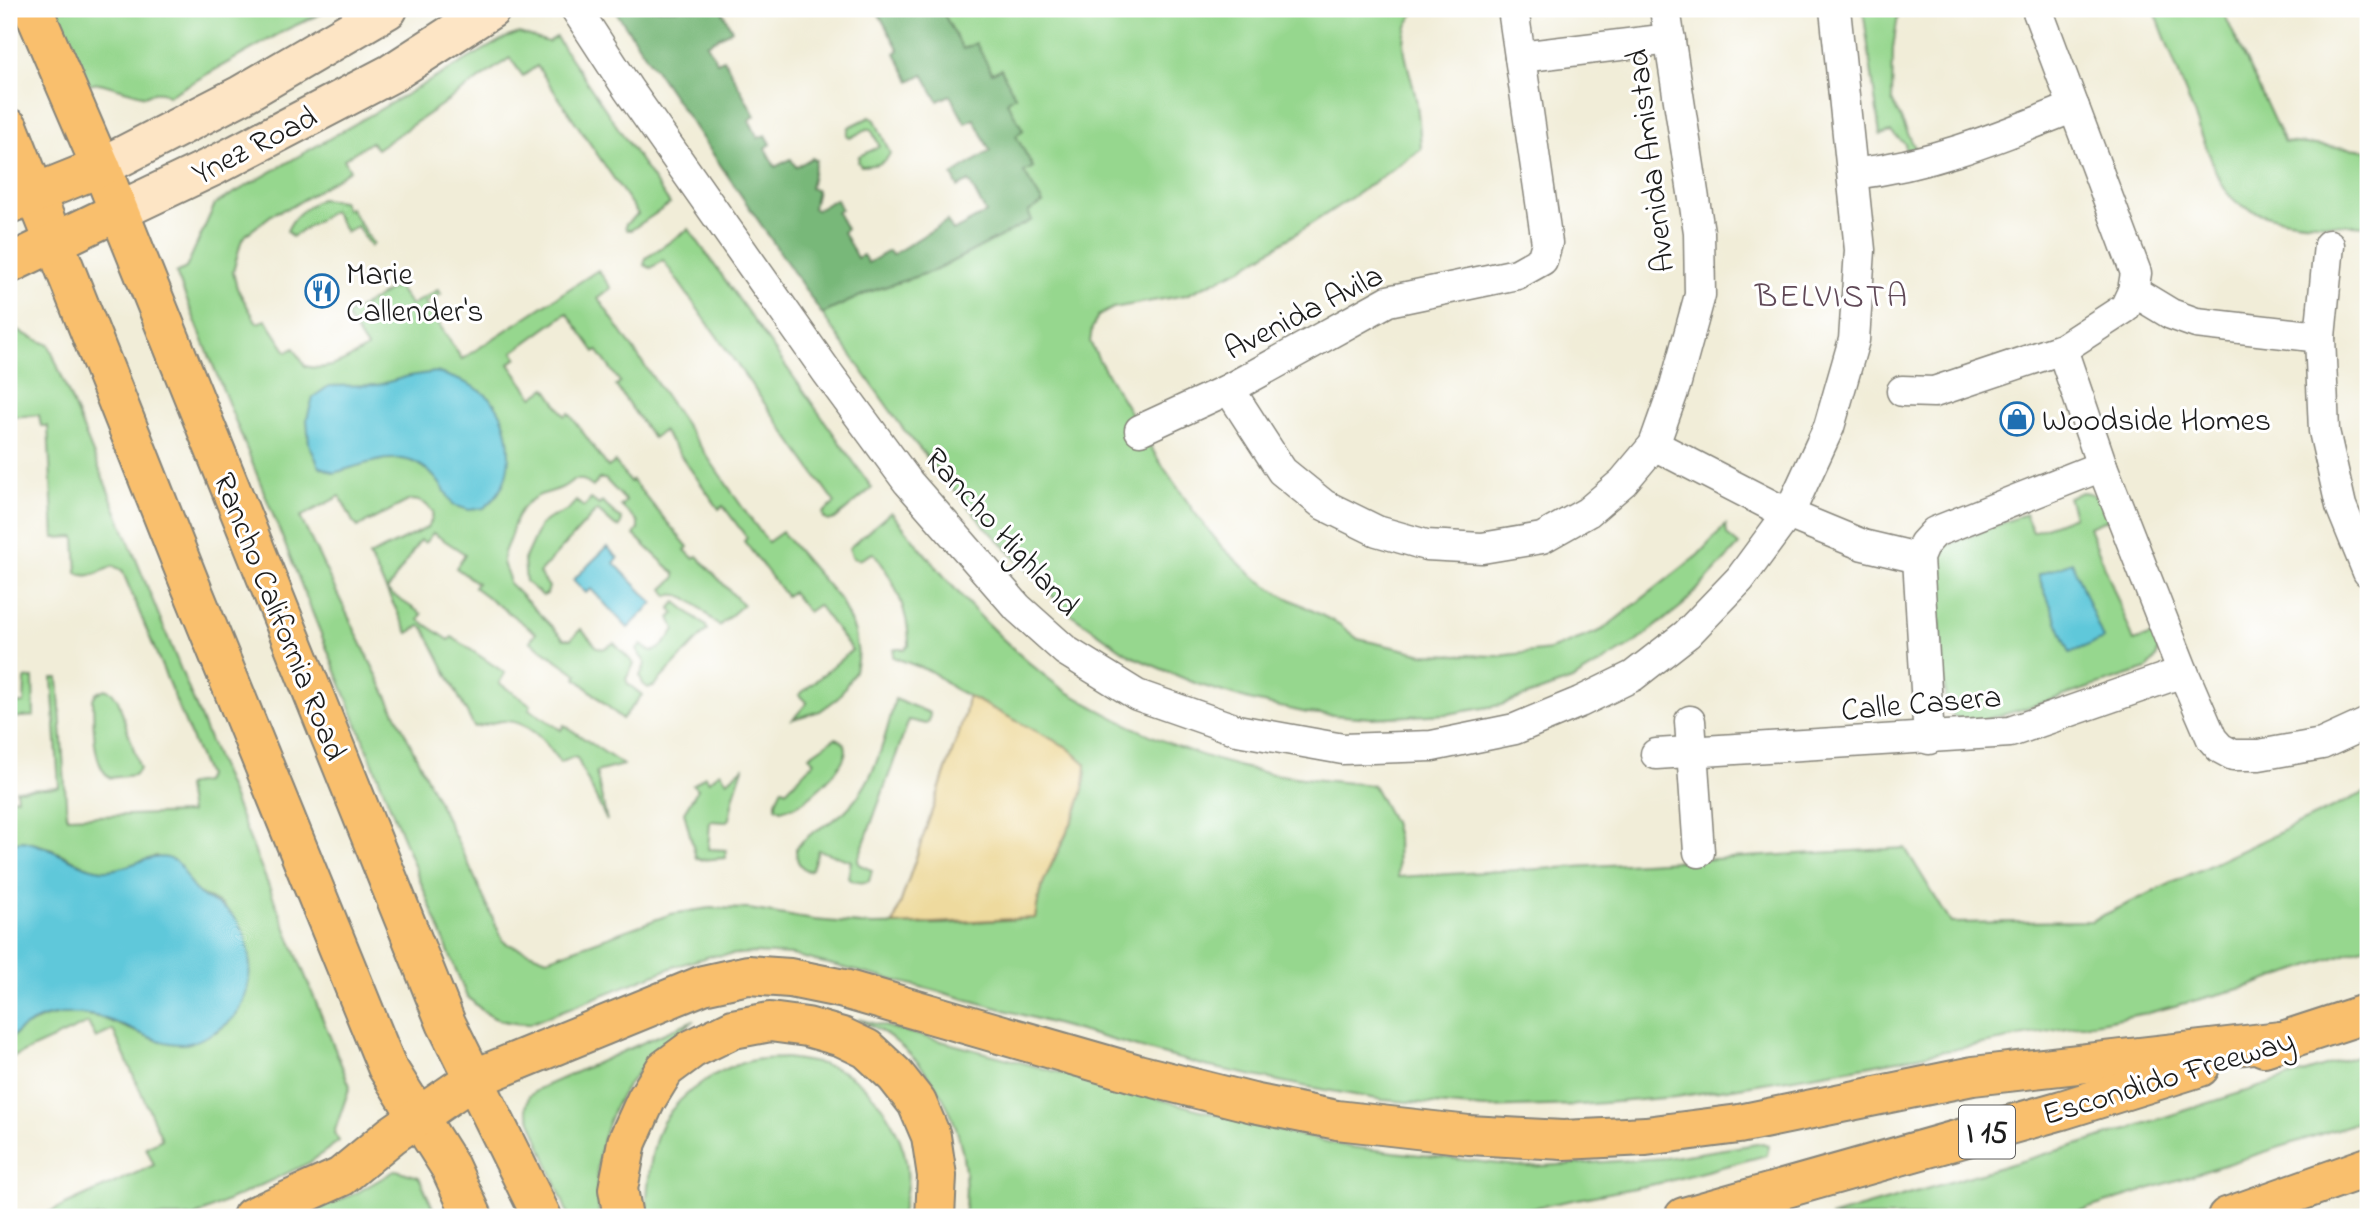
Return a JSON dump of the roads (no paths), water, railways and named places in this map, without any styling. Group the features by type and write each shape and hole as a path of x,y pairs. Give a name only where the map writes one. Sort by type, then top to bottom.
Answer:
{"main road":[{"name":"Rancho California Road","path":"33,9 100,167 441,1010 541,1217"},
{"name":"Ynez Road","path":"22,199 100,167 241,95 388,9"},
{"name":"Ynez Road","path":"9,264 216,165 392,73 491,9"},
{"path":"9,128 22,199 53,243 387,1067 450,1167 473,1217"},
{"path":"252,1217 341,1177 419,1116 473,1079 703,985 748,975 790,978 844,989 1138,1074 1289,1111 1410,1129 1563,1140 1646,1136 1740,1124 1973,1076 2289,1040"},
{"name":"Escondido Freeway","path":"1684,1217 2062,1110 2368,1013"},
{"path":"623,1217 618,1189 627,1142 646,1100 665,1069 692,1048 733,1030 770,1022 807,1027 842,1037 867,1049 895,1075 917,1103 931,1136 937,1176 935,1217"},
{"path":"2227,1217 2253,1212 2368,1167"}],"street":[{"name":"Rancho Highland","path":"576,9 628,89 827,372 908,482 1018,608 1066,651 1137,695 1237,730 1343,749 1432,746 1515,729 1633,676 1686,634 1740,579 1788,514 1829,427 1854,340 1860,250 1835,9"},
{"name":"Avenida Avila","path":"1140,430 1229,389 1388,301 1517,274 1542,260 1547,243 1513,9"},
{"name":"Avenida Amistad","path":"1229,389 1282,471 1324,505 1377,531 1426,545 1482,548 1542,538 1588,512 1623,482 1654,445 1675,386 1700,295 1699,232 1665,9"},
{"path":"1902,391 1934,392 2062,349 2125,308 2133,291 2136,273 2037,9"},
{"path":"1520,57 1670,39"},
{"path":"1853,174 1890,169 1950,155 2074,107"},
{"path":"2329,245 2320,337 2324,431 2340,506 2368,572"},
{"path":"2133,291 2171,314 2196,323 2320,337"},
{"path":"2062,349 2102,466 2212,739 2220,748 2233,755 2259,754 2322,744 2368,723"},
{"path":"1654,445 1788,514 1863,545 1918,558"},
{"path":"1929,738 1918,558 1924,544 1935,532 2102,466"},
{"name":"Calle Casera","path":"1656,754 2010,732 2183,672"},
{"path":"1690,721 1699,852"}],"water":[{"path":"436,372 468,384 486,395 501,415 506,427 508,469 497,494 484,508 469,510 453,505 429,472 417,463 403,459 373,462 334,473 319,466 309,444 307,419 313,397 329,386 378,385"},
{"path":"607,547 618,558 614,563 653,603 628,628 591,589 586,593 573,580"},
{"path":"2072,562 2103,639 2070,653 2038,575"},
{"path":"22,841 97,869 116,869 161,857 178,863 195,890 232,915 243,931 249,954 249,980 235,1016 216,1031 187,1044 152,1038 102,1018 73,1014 48,1016 24,1027 9,1040 9,843"}],"place":[{"name":"Marie Callender's","path":"322,291"},
{"name":"Woodside Homes","path":"2017,419"}],"district":[{"name":"BELVISTA","path":"1832,294"}]}
